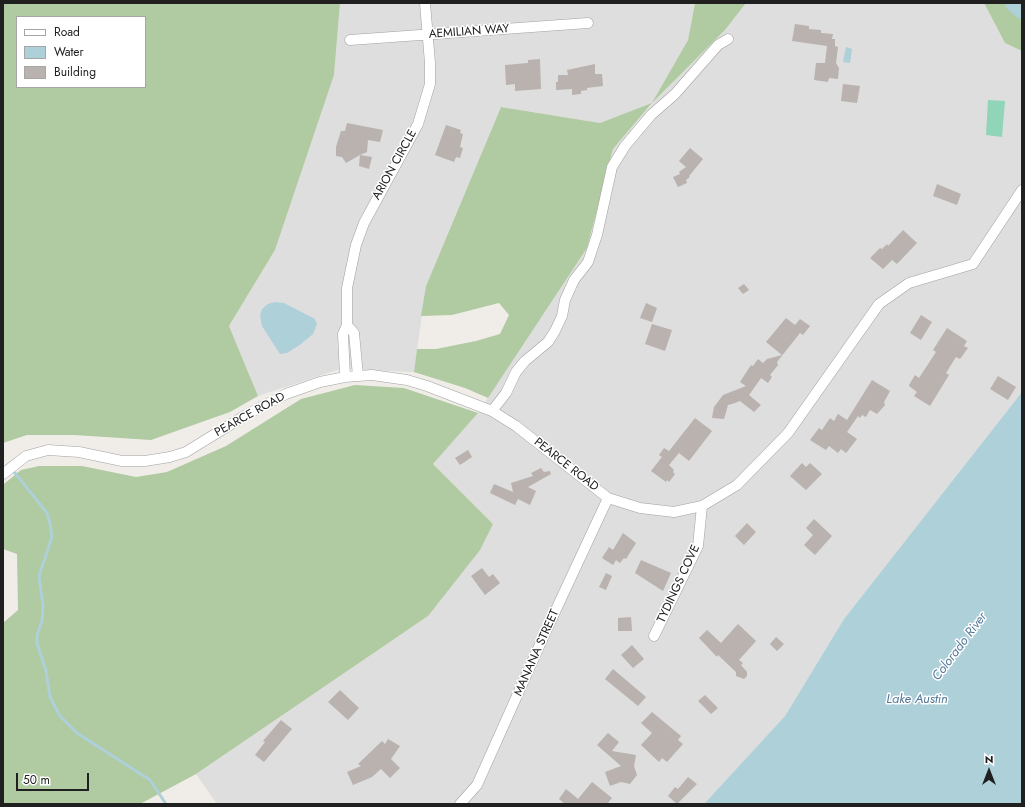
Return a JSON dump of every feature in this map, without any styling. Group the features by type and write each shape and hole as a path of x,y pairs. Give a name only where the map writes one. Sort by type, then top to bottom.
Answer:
{"street":[{"name":"ARION CIRCLE","path":"345,377 343,334 347,325 347,288 350,270 364,223 418,124 425,106 430,84 425,3"},
{"name":"AEMILIAN WAY","path":"350,40 427,36 588,23"},
{"path":"492,411 506,393 520,367 548,342 555,331 562,316 565,300 574,280 588,262 597,234 612,167 625,146 651,115 675,94 718,45 728,39"},
{"name":"PEARCE ROAD","path":"3,474 26,456 48,450 78,452 122,460 144,461 170,458 186,452 246,415 286,394 320,382 345,377 372,376 407,380 427,386 492,411 516,426 608,498 640,508 674,512 702,506 737,486 788,433 880,304 909,283 974,264 1022,190"},
{"name":"ARION CIRCLE","path":"347,325 354,333 358,376"},
{"name":"MANANA STREET","path":"460,804 477,786 549,624 608,498"},
{"name":"TYDINGS COVE","path":"654,636 698,546 702,506"}],"shaded area":[{"path":"340,3 695,3 688,40 654,101 725,30 746,3 984,3 1005,43 1022,51 1022,392 844,619 785,716 704,804 217,804 196,774 428,616 493,524 433,464 478,413 587,248 613,149 652,104 600,123 501,107 426,286 414,372 340,369 258,396 229,326 275,250 334,75"}],"green space":[{"path":"3,3 340,3 334,75 275,250 229,326 258,396 230,412 151,440 74,435 27,435 3,443"},
{"path":"695,3 746,3 725,30 652,103 688,40"},
{"path":"984,3 1022,3 1022,51 1005,43"},
{"path":"988,100 1005,101 1002,137 986,135"},
{"path":"652,103 613,149 587,248 488,398 465,388 414,372 417,349 436,349 476,341 500,334 509,315 499,303 452,315 421,316 426,286 501,107 600,123"},
{"path":"355,385 404,388 478,413 433,464 493,524 480,550 428,616 196,774 140,804 3,804 3,623 18,610 17,554 3,549 4,484 21,470 39,466 82,466 136,477 167,472 226,446 301,399"}],"water":[{"path":"846,47 852,49 850,63 843,62"},
{"path":"275,302 284,303 315,319 317,324 313,334 287,353 280,354 262,326 260,316 262,309 268,304"},
{"name":"Lake Austin","path":"1022,392 1022,804 704,804 785,716 844,619"}],"building":[{"path":"795,24 809,26 809,29 821,30 821,33 833,34 832,39 835,39 835,46 838,47 836,63 839,68 838,79 829,78 828,82 814,80 816,63 825,63 827,46 792,41"},
{"path":"540,59 541,89 515,91 515,84 506,85 505,65 528,63 528,60"},
{"path":"595,64 595,74 602,74 603,86 587,88 587,90 581,91 581,94 572,95 572,89 556,90 558,75 568,75 567,70"},
{"path":"843,84 860,86 857,103 841,101"},
{"path":"347,123 383,130 380,142 368,140 367,152 346,163 342,157 336,156 336,147 341,131 345,131"},
{"path":"446,125 461,130 460,133 463,134 460,147 463,148 460,158 456,157 454,162 435,155"},
{"path":"690,148 703,159 689,176 690,177 686,180 687,183 678,187 673,177 680,174 679,172 686,167 679,161"},
{"path":"360,155 372,157 369,169 359,166"},
{"path":"937,184 961,194 957,205 933,196"},
{"path":"903,230 917,243 897,264 892,260 883,269 870,258 880,248 882,249 887,244 888,246"},
{"path":"744,284 749,290 743,294 738,288"},
{"path":"646,303 657,308 652,322 640,318"},
{"path":"921,315 932,322 921,340 910,333"},
{"path":"786,318 795,325 800,319 810,326 803,335 800,333 777,362 778,365 770,375 772,377 768,383 761,378 749,395 761,405 754,412 740,401 728,405 724,419 712,418 714,407 723,395 746,386 740,382 751,365 753,366 758,359 763,363 767,359 782,355 766,342"},
{"path":"652,324 672,330 665,351 645,344"},
{"path":"947,328 967,341 964,346 968,348 960,359 956,357 946,373 949,375 930,406 914,396 917,392 909,385 915,375 919,378 936,352 933,350"},
{"path":"998,376 1016,387 1008,400 990,389"},
{"path":"872,380 890,391 884,402 885,405 877,414 870,410 866,417 862,415 860,418 858,416 847,432 857,439 846,453 841,449 838,453 829,446 826,450 810,440 819,428 822,430 830,418 834,421 838,414 847,420"},
{"path":"695,418 712,431 689,461 679,453 669,465 674,470 673,472 675,474 669,482 667,480 666,482 651,471 662,457 659,455 664,448 669,451"},
{"path":"468,450 472,457 460,465 455,458"},
{"path":"802,463 806,467 810,463 822,474 806,490 790,476"},
{"path":"541,468 544,472 550,471 551,474 528,487 536,491 530,505 518,499 515,505 490,493 494,484 513,492 511,483 533,476 531,473"},
{"path":"814,519 832,536 815,555 804,545 813,535 806,528"},
{"path":"747,523 756,532 744,545 735,536"},
{"path":"623,533 636,543 626,559 624,558 620,563 616,560 613,565 602,558 609,547 613,550"},
{"path":"641,560 671,573 663,591 635,573"},
{"path":"482,568 489,577 493,574 500,583 485,595 471,576"},
{"path":"606,573 612,576 606,590 599,587"},
{"path":"631,617 632,631 618,631 618,618"},
{"path":"738,624 756,641 739,660 743,663 741,665 747,672 747,676 744,679 736,676 736,672 718,655 717,657 699,638 707,630 721,643"},
{"path":"776,637 784,644 777,651 770,644"},
{"path":"632,645 644,659 633,668 621,655"},
{"path":"613,669 646,697 638,706 605,679"},
{"path":"340,690 359,708 348,720 328,702"},
{"path":"705,695 718,708 711,714 698,701"},
{"path":"652,712 681,736 678,740 683,744 667,762 662,758 659,762 641,745 652,733 641,723"},
{"path":"281,720 292,729 264,762 255,755 265,742 263,741"},
{"path":"608,733 619,742 612,751 636,755 634,766 637,775 630,784 621,782 610,786 605,772 621,766 597,745"},
{"path":"388,739 400,746 391,759 400,768 390,778 381,769 372,777 353,785 347,772 361,766 358,764 382,741 385,744"},
{"path":"688,777 697,784 677,804 668,796 675,787 678,789"},
{"path":"592,782 612,798 607,804 565,804 559,799 566,789 578,799"}],"waterway":[{"path":"1014,3 1022,10"},
{"path":"15,473 47,513 50,524 52,537 39,576 43,606 42,621 37,635 37,643 46,671 50,697 60,716 77,733 150,780 166,804"}],"water label":[{"name":"Colorado River","path":"960,647"}]}
